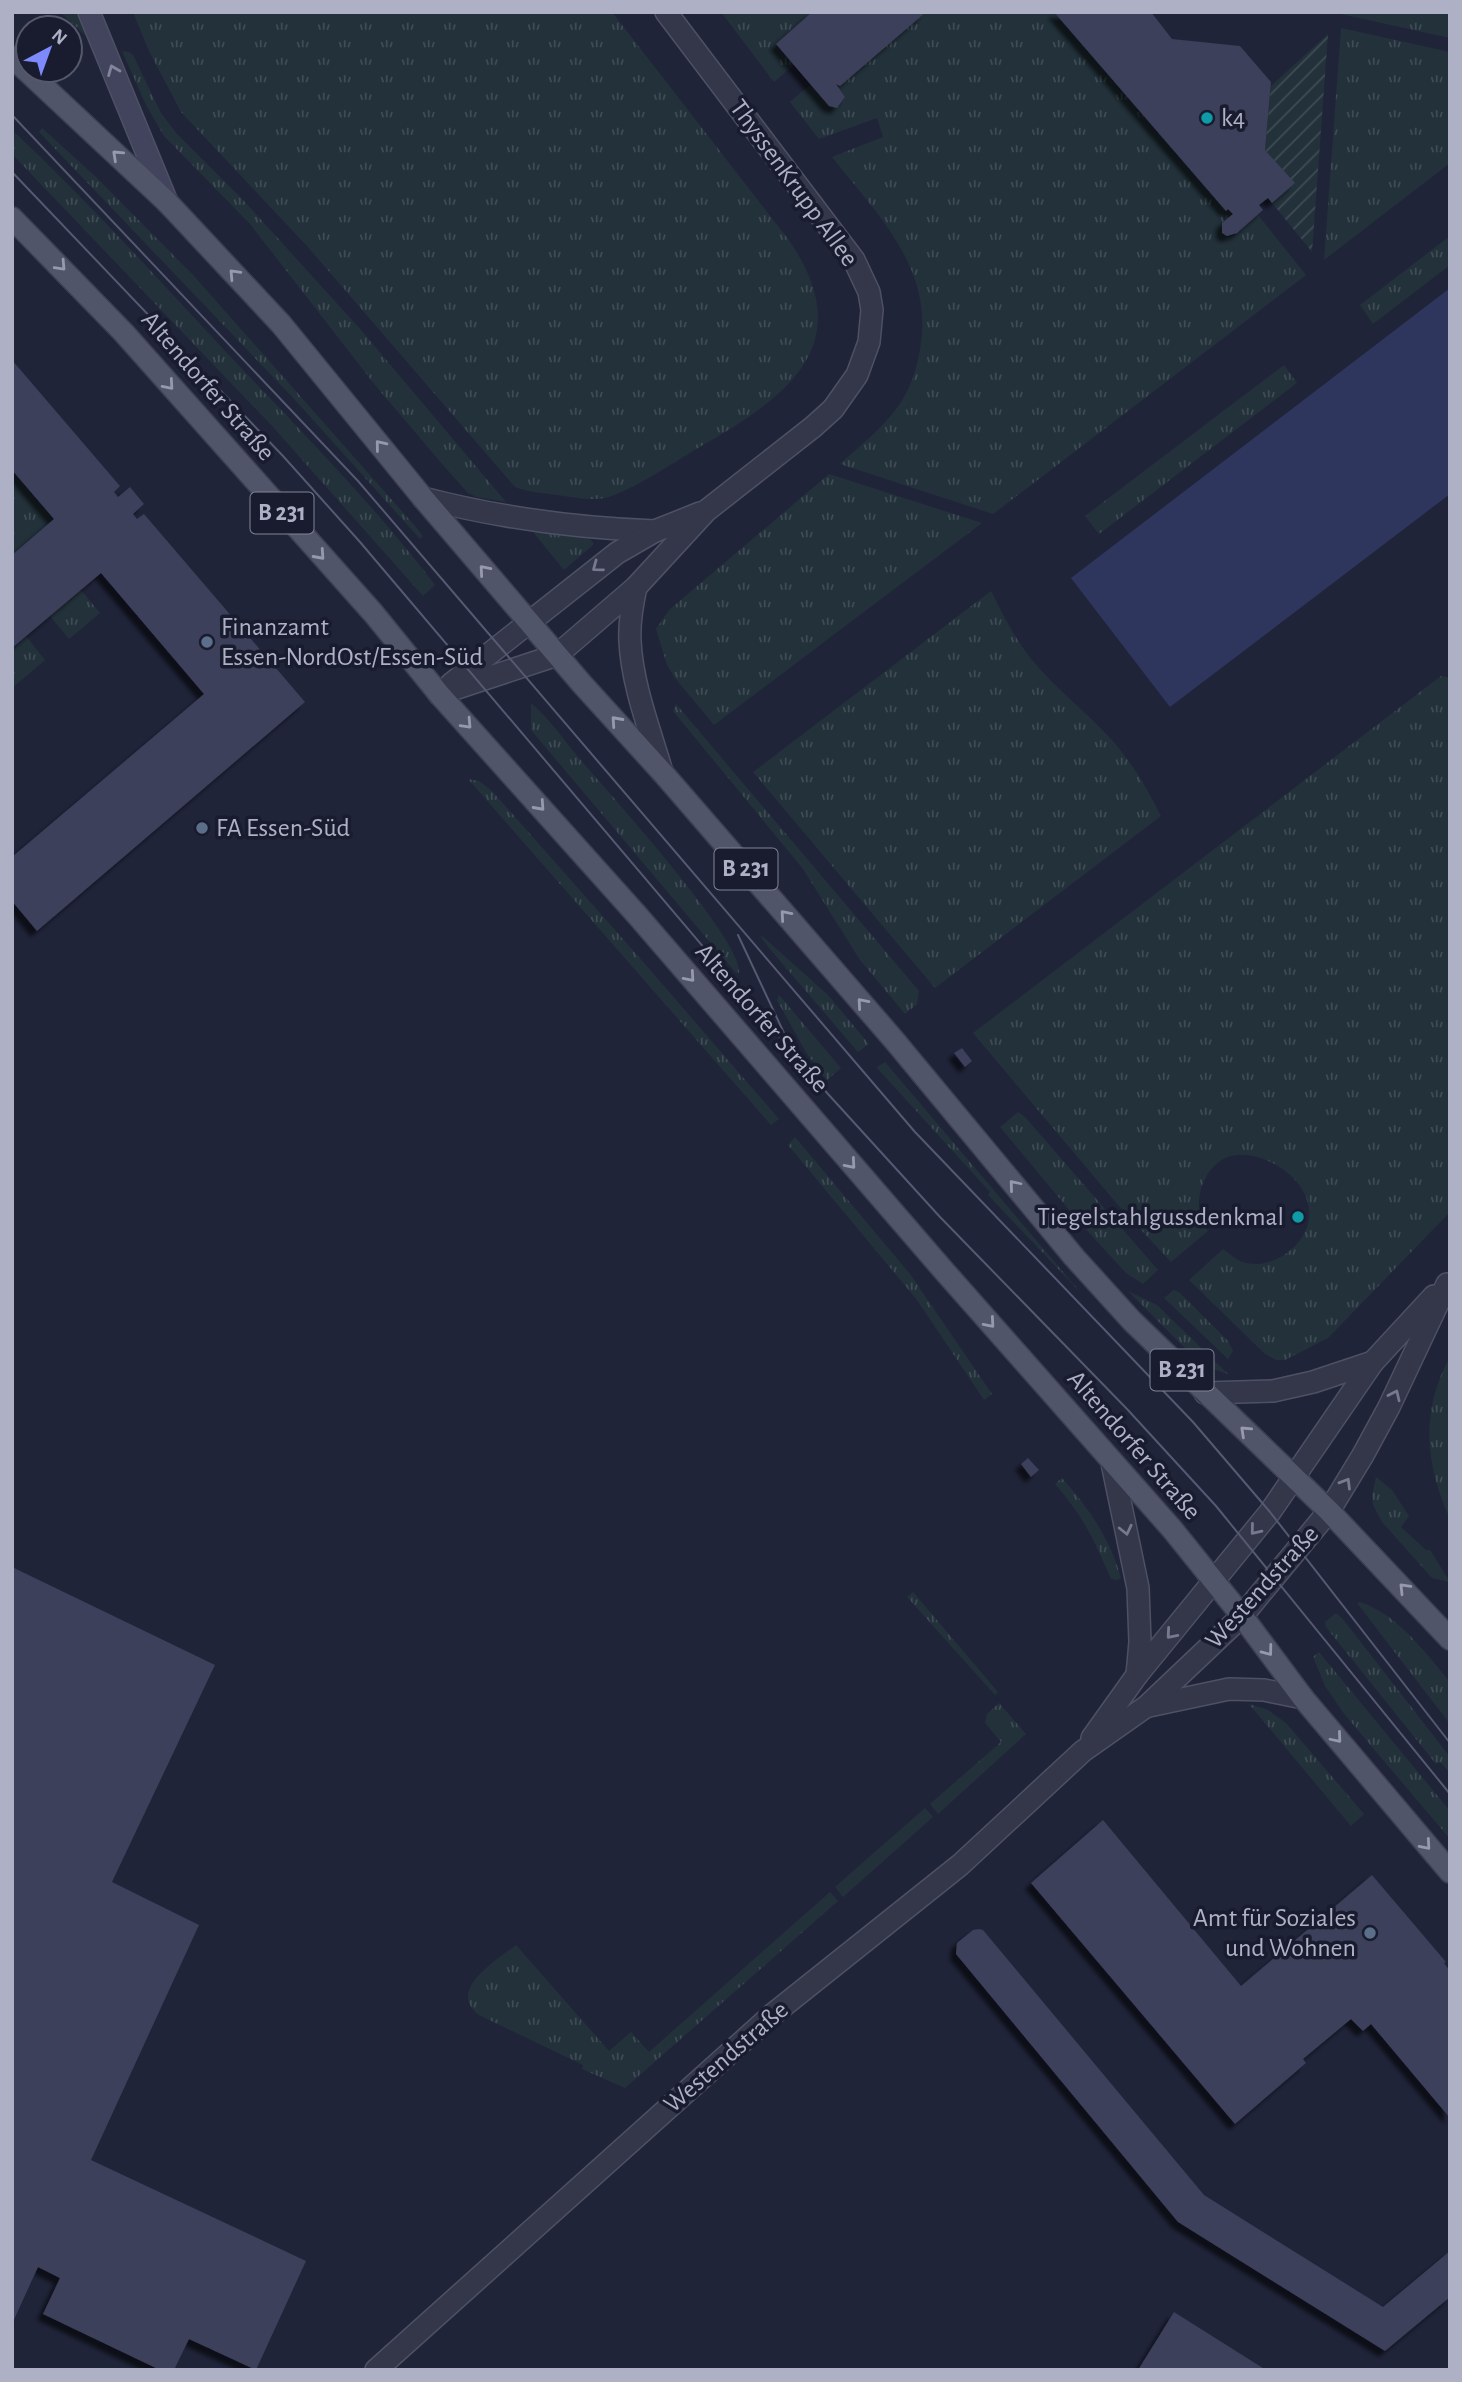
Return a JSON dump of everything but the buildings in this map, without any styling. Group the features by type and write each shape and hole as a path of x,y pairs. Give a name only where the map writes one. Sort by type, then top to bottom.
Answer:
{"main road":[{"path":"89,12 167,202"},
{"name":"B 231","path":"12,57 167,202 281,324 423,498 557,655 894,1040 1074,1256 1132,1321 1329,1511 1450,1639"},
{"name":"Altendorfer Straße","path":"12,218 124,333 374,614 439,694 637,915 1172,1529 1303,1698 1450,1872"}],"street":[{"name":"ThyssenKrupp Allee","path":"439,694 557,655 636,587 706,511 813,428 833,409 848,390 864,360 872,310 869,292 854,260 666,12"},
{"name":"ThyssenKrupp Allee","path":"423,498 519,520 591,528 655,531"},
{"name":"ThyssenKrupp Allee","path":"439,694 617,553 655,531 706,511"},
{"path":"636,587 630,642 639,689 662,772"},
{"path":"1295,1478 1373,1362 1448,1282"},
{"name":"Westendstraße","path":"376,2370 772,2015 960,1865 1083,1751 1147,1706 1242,1616 1329,1511 1363,1455 1448,1282"},
{"path":"1205,1393 1273,1391 1312,1382 1373,1362"},
{"path":"1112,1463 1138,1588 1140,1642 1137,1675"},
{"name":"Westendstraße","path":"1083,1751 1137,1675 1295,1478"},
{"name":"Westendstraße","path":"1147,1706 1228,1689 1264,1690 1303,1698"}],"green space":[{"path":"60,12 78,14 62,14"},
{"path":"133,12 612,12 788,239 809,276 818,309 815,339 804,364 785,388 760,409 652,476 616,494 587,499 515,487 307,246 181,112 149,51"},
{"path":"721,12 812,12 776,44 794,65 774,82"},
{"path":"926,12 1054,12 1225,210 1228,209 1233,214 1222,223 1222,233 1233,236 1258,215 1306,275 993,514 840,464 884,423 906,393 918,360 922,315 918,289 897,242 832,157 883,137 877,118 819,139 790,102 811,84 829,106 840,106 845,97 836,84"},
{"path":"1450,12 1450,38 1341,14"},
{"path":"1341,28 1450,52 1450,163 1324,260"},
{"path":"1328,34 1312,252 1272,203 1294,183 1265,150 1271,86"},
{"path":"122,51 133,55 161,113 177,134 245,202 361,330 506,502 468,493 443,465 375,385 250,224 164,136 146,105"},
{"path":"42,128 96,177 194,276 415,526 423,536 420,539 297,402 39,132"},
{"path":"12,130 121,239 360,495 435,585 423,596 274,428 12,154"},
{"path":"1450,236 1450,265 1373,324 1360,305"},
{"path":"1284,365 1297,383 1099,534 1085,516"},
{"path":"12,470 54,519 12,555"},
{"path":"829,474 982,523 714,725 667,665 656,629 669,610"},
{"path":"533,532 590,539 594,544 564,570"},
{"path":"81,590 100,613 69,639 50,616"},
{"path":"991,591 1026,652 1124,754 1161,816 935,988 753,772"},
{"path":"26,636 45,660 12,688 12,648"},
{"path":"1441,676 1450,678 1450,1212 1328,1338 1285,1360 1276,1360 1265,1354 1189,1280 1223,1249 1240,1261 1256,1264 1275,1260 1292,1249 1308,1224 1306,1196 1299,1184 1277,1165 1263,1159 1237,1155 1221,1161 1204,1180 1199,1197 1200,1213 1208,1231 1171,1262 1118,1205 973,1033"},
{"path":"531,703 552,724 699,901 735,956 739,973 736,973 531,730"},
{"path":"676,704 919,991 917,1004 905,1014 860,960 803,869 673,711"},
{"path":"468,779 479,781 492,791 779,1119 771,1125"},
{"path":"762,936 828,995 869,1044 858,1052 769,948"},
{"path":"779,995 841,1068 827,1080 807,1054 777,1000"},
{"path":"885,1062 1080,1292 988,1195 990,1192 878,1069 877,1067"},
{"path":"1018,1112 1158,1270 1143,1284 1126,1273 1081,1224 1000,1127"},
{"path":"795,1137 910,1274 992,1394 984,1400 917,1300 788,1145"},
{"path":"1174,1290 1228,1341 1233,1351 1228,1359 1164,1298"},
{"path":"1128,1291 1157,1305 1228,1374 1197,1360"},
{"path":"1450,1357 1450,1519 1435,1478 1429,1438 1434,1397"},
{"path":"1376,1477 1392,1490 1409,1516 1401,1527 1426,1550 1430,1550 1450,1582 1432,1578 1382,1522 1373,1505"},
{"path":"1062,1478 1098,1525 1121,1578 1111,1579 1088,1529 1055,1484"},
{"path":"913,1592 998,1692 995,1695 907,1597"},
{"path":"1357,1603 1386,1615 1398,1625 1450,1682 1450,1724"},
{"path":"1336,1613 1450,1757 1450,1773 1440,1762 1436,1764 1326,1627 1325,1622"},
{"path":"1319,1652 1450,1811 1450,1839 1345,1715 1325,1686 1313,1657"},
{"path":"999,1703 1026,1734 938,1814 930,1804 1001,1742 985,1723 987,1714"},
{"path":"1249,1704 1268,1710 1286,1723 1364,1814 1351,1826"},
{"path":"925,1808 933,1817 843,1897 835,1887"},
{"path":"830,1892 838,1901 625,2088 582,2069 583,2065 479,2015 470,2005 468,1996 471,1986 487,1968 516,1945 609,2051 631,2032 649,2052"}],"water":[{"path":"1450,288 1450,494 1170,707 1071,578"}],"tram line":[{"path":"12,115 358,481 915,1132 1193,1422 1270,1512 1450,1743"},
{"path":"12,172 283,456 360,542 828,1094 940,1217 1127,1409 1216,1506 1450,1794"},
{"path":"738,935 784,1033"}],"place":[{"name":"k4","path":"1207,118"},
{"name":"Finanzamt Essen-NordOst/Essen-Süd","path":"207,642"},
{"name":"FA Essen-Süd","path":"202,828"},
{"name":"Tiegelstahlgussdenkmal","path":"1298,1217"},
{"name":"Amt für Soziales und Wohnen","path":"1370,1933"}]}
